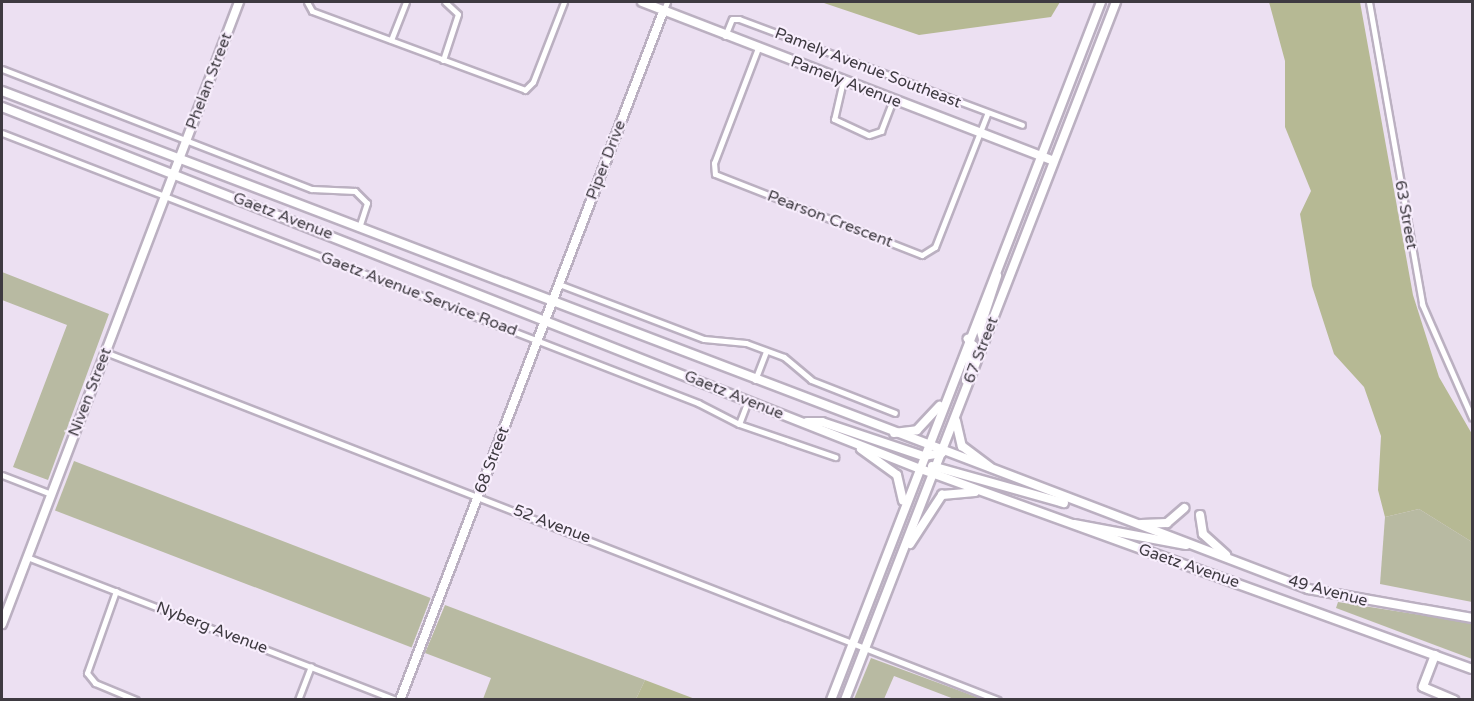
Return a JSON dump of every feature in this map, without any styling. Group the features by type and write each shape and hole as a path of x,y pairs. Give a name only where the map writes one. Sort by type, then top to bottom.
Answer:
{"main road":[{"name":"67 Street","path":"831,699 946,395 1101,2"},
{"name":"67 Street","path":"845,699 942,453 1052,160 1116,2"},
{"name":"Gaetz Avenue","path":"2,91 755,382 1189,545"},
{"name":"Gaetz Avenue","path":"2,107 546,318 918,468"},
{"path":"984,342 980,328 998,263"},
{"path":"966,390 973,346 968,339"},
{"path":"891,433 923,425 946,395"},
{"path":"956,416 962,446 1012,479"},
{"path":"801,422 822,422 923,456 942,453"},
{"path":"848,440 897,475 903,508"},
{"path":"918,468 935,470 1038,499 1082,506"},
{"name":"Gaetz Avenue","path":"935,470 982,492 1070,525 1473,669"},
{"path":"905,549 942,495 982,492"},
{"path":"1132,524 1167,523 1184,508"},
{"path":"1200,515 1205,537 1234,561"},
{"path":"1070,525 1084,523 1169,546 1189,545"},
{"name":"49 Avenue","path":"1189,545 1339,597 1473,618"}],"street":[{"name":"Phelan Street","path":"179,160 239,2"},
{"path":"307,2 312,11 527,89 564,2"},
{"path":"391,40 406,2"},
{"path":"443,60 458,14 445,2"},
{"name":"Pamely Avenue","path":"642,2 725,36 1052,160"},
{"name":"Piper Drive","path":"546,318 667,2"},
{"name":"63 Street","path":"1369,2 1422,304 1473,418"},
{"name":"Pamely Avenue Southeast","path":"725,36 732,19 739,19 987,114 1022,125"},
{"name":"Pearson Crescent","path":"758,48 713,165 715,174 922,255 934,250 987,114"},
{"path":"2,69 316,190 355,191 367,203 359,229"},
{"path":"843,81 834,119 869,135 881,131 893,100"},
{"name":"Gaetz Avenue Service Road","path":"2,133 698,403 739,424 835,457"},
{"name":"Niven Street","path":"2,624 179,160"},
{"path":"560,284 704,339 766,351 788,360 811,380 895,413"},
{"name":"68 Street","path":"398,699 546,318"},
{"path":"755,382 766,351"},
{"name":"52 Avenue","path":"105,352 854,640 998,698"},
{"path":"739,424 748,401"},
{"path":"2,475 51,494"},
{"name":"Nyberg Avenue","path":"27,557 398,699"},
{"path":"116,591 87,673 95,683 136,699"},
{"path":"1435,655 1423,687 1454,699"},
{"path":"298,699 311,666"}],"green space":[{"path":"821,2 1060,2 1051,17 919,35"},
{"path":"1269,2 1360,2 1413,295 1439,377 1472,434 1472,542 1419,509 1385,517 1378,490 1381,436 1364,387 1334,354 1312,286 1300,214 1311,191 1285,127 1285,61"},
{"path":"2,272 109,314 48,480 13,467 67,325 2,300"},
{"path":"74,461 431,598 412,647 55,510"},
{"path":"1419,509 1472,542 1472,602 1380,584 1385,517"},
{"path":"1338,602 1472,623 1472,659 1336,608"},
{"path":"445,605 645,680 636,699 483,699 491,678 425,653"},
{"path":"871,658 982,699 954,699 894,676 884,699 854,699"},
{"path":"645,680 695,699 636,699"}]}
